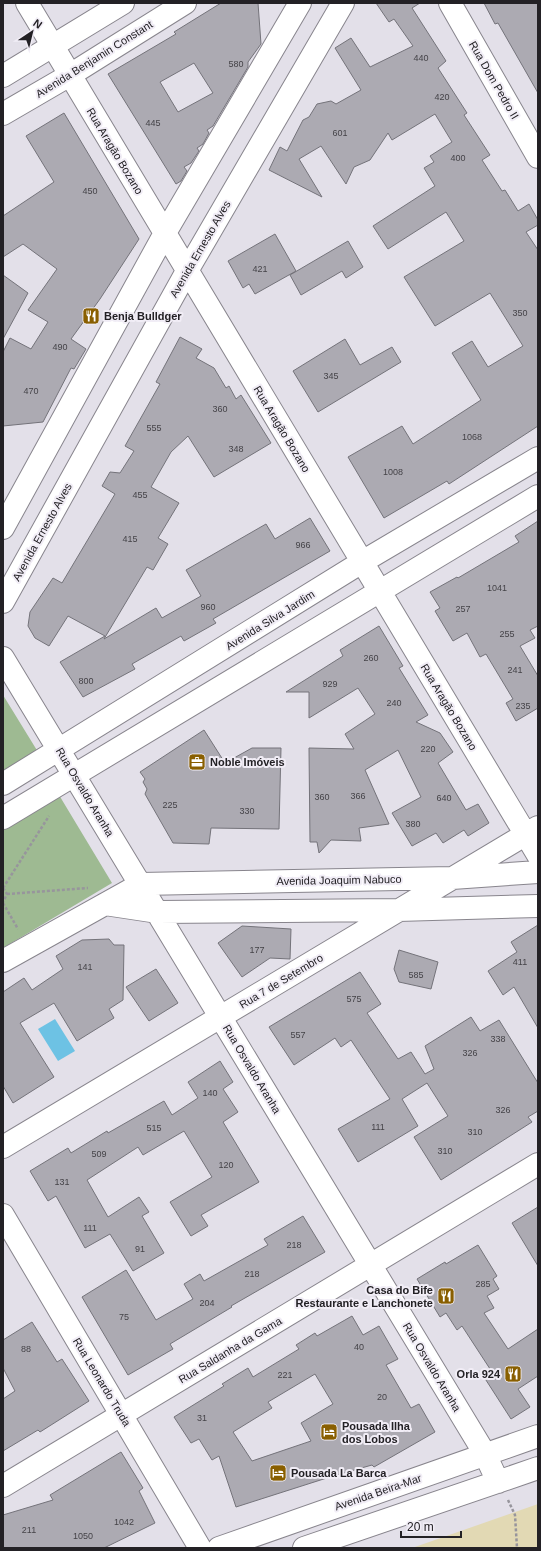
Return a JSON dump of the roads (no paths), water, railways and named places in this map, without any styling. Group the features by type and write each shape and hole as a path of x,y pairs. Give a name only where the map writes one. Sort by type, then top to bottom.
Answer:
{"street":[{"name":"Rua Aragão Bozano","path":"27,3 362,562 532,830 538,854"},
{"path":"3,76 123,3"},
{"name":"Avenida Benjamin Constant","path":"3,114 70,75 169,9 185,3"},
{"path":"3,528 165,233 300,3"},
{"name":"Avenida Ernesto Alves","path":"3,602 187,271 343,3"},
{"name":"Rua Dom Pedro II","path":"450,3 538,157"},
{"name":"Avenida Silva Jardim","path":"3,784 362,562 538,458"},
{"path":"3,818 538,496"},
{"name":"Rua Osvaldo Aranha","path":"3,658 485,1454 498,1482"},
{"name":"Rua 7 de Setembro","path":"3,1147 532,830"},
{"name":"Avenida Joaquim Nabuco","path":"141,884 452,878 538,872"},
{"path":"3,961 28,947 99,896 141,884"},
{"path":"99,896 158,912 398,910 538,906"},
{"name":"Rua Saldanha da Gama","path":"3,1486 122,1416 538,1164"},
{"name":"Rua Leonardo Truda","path":"3,1215 200,1548"},
{"name":"Avenida Beira-Mar","path":"219,1548 538,1436"},
{"path":"304,1548 538,1468"}],"water":[{"path":"55,1019 75,1051 58,1061 38,1029"}],"place":[{"name":"Benja Bulldger","path":"91,316"},
{"name":"Noble Imóveis","path":"197,762"},
{"name":"Casa do Bife Restaurante e Lanchonete","path":"446,1296"},
{"name":"Orla 924","path":"513,1374"},
{"name":"Pousada Ilha dos Lobos","path":"329,1432"},
{"name":"Pousada La Barca","path":"278,1473"}]}
